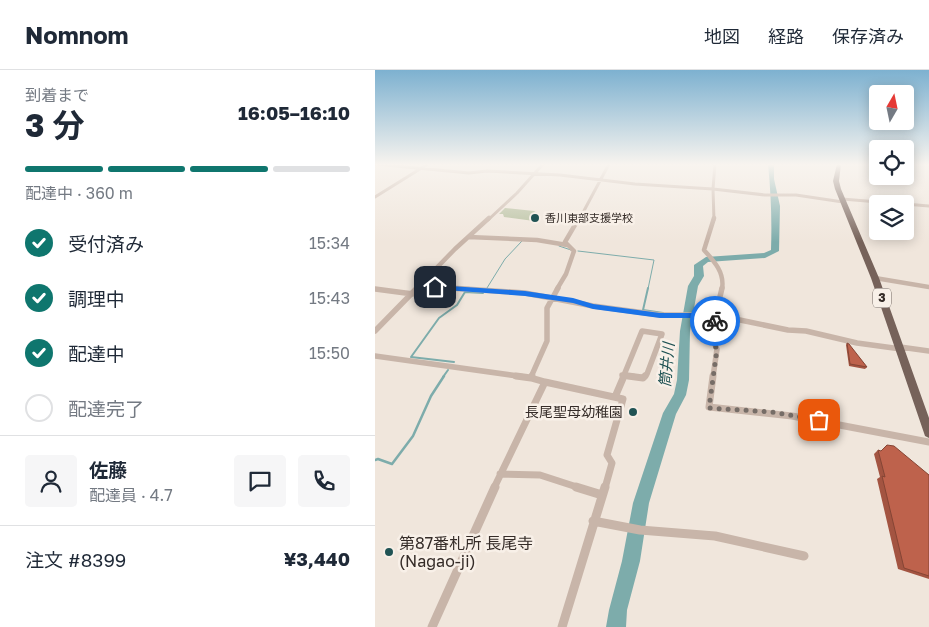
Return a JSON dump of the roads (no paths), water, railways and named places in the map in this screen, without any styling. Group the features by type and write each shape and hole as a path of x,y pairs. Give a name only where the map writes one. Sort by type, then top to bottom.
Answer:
{"main road":[{"name":"3","path":"839,190 875,278 929,433"}],"street":[{"path":"375,197 386,190"},
{"path":"375,332 455,249 517,190"},
{"path":"567,244 565,242 569,234 596,190"},
{"path":"713,190 713,228 703,250 720,268 723,288 716,315 713,343 717,349 709,408 772,412 929,442"},
{"path":"722,190 869,202"},
{"path":"914,205 929,206"},
{"path":"469,237 537,240 567,244 575,252 546,315 548,324 547,341 531,378"},
{"path":"875,278 929,287"},
{"path":"420,286 508,292 593,306 672,316 716,315 788,330 805,331 857,343 929,351"},
{"path":"375,289 413,294"},
{"path":"615,397 623,375 643,331 662,334 647,374 643,378 623,375"},
{"path":"375,356 531,378 623,399 607,455 612,463 562,627"},
{"path":"432,627 470,546 516,438 545,382"},
{"path":"500,474 540,475 602,495"},
{"path":"593,521 635,530 715,536 804,556"}],"waterway":[{"name":"筒井川","path":"616,627 618,610 631,561 641,503 670,413 680,395 683,380 685,331 693,286 699,276 698,265 706,260 765,255 775,251 776,206 773,190"},
{"path":"487,288 505,259 522,241"},
{"path":"559,246 571,250"},
{"path":"578,251 654,260 648,289"},
{"path":"648,288 643,310 663,313"},
{"path":"454,362 411,357 439,318 457,305 465,292 483,293"},
{"path":"443,377 448,370"},
{"path":"375,460 378,459 392,464 413,436 431,396 444,376"}],"place":[{"name":"香川東部支援学校","path":"535,218"},
{"name":"長尾聖母幼稚園","path":"633,412"},
{"name":"第87番札所 長尾寺 (Nagao-ji)","path":"389,552"}]}
